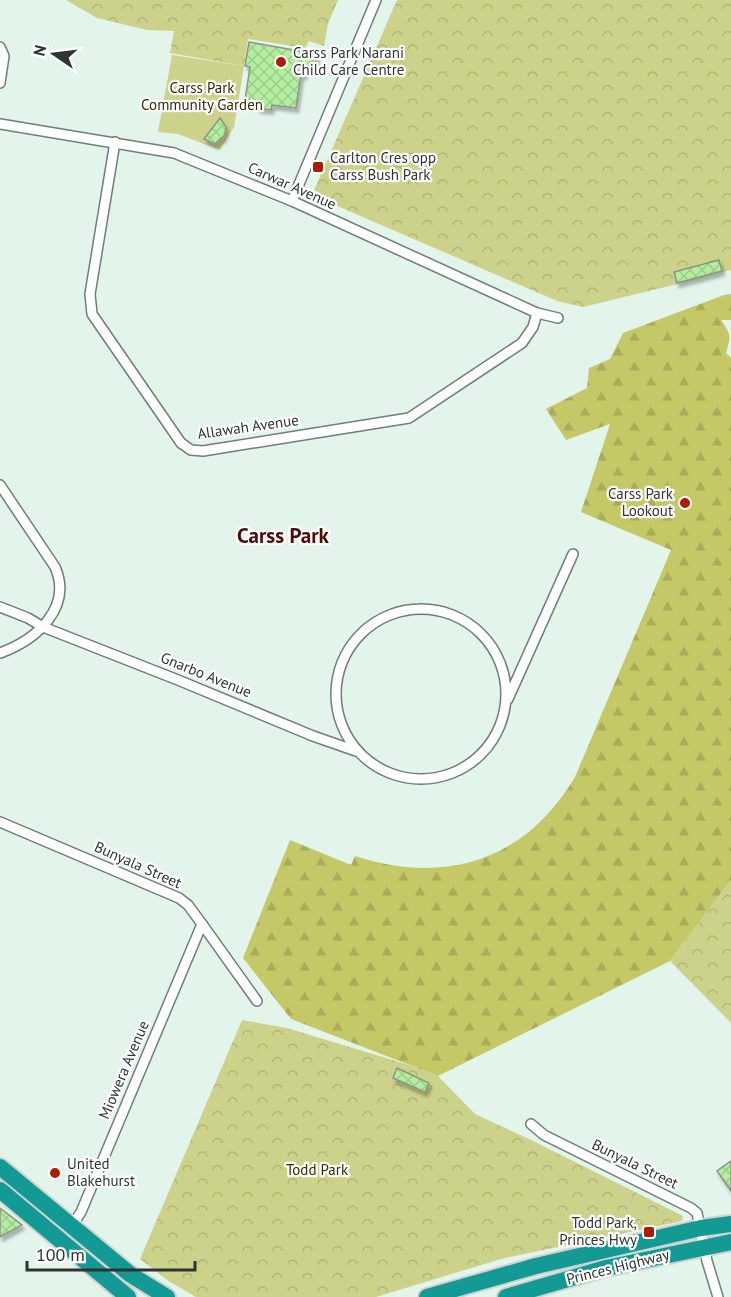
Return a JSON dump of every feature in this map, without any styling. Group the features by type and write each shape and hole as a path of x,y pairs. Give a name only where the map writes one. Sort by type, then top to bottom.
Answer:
{"highway":[{"path":"0,1168 131,1275 167,1297"},
{"path":"0,1190 128,1297"},
{"name":"Princes Highway","path":"427,1297 536,1266 701,1228 731,1224"},
{"name":"Princes Highway","path":"506,1297 606,1268 731,1242"}],"street":[{"path":"292,201 376,0"},
{"path":"0,47 4,56 0,83"},
{"name":"Carwar Avenue","path":"0,124 174,153 292,201 537,313 558,318"},
{"name":"Allawah Avenue","path":"115,142 90,294 92,314 181,443 190,450 203,451 409,418 522,343 533,327 537,313"},
{"path":"0,485 55,567 60,578 61,589 56,609 43,627 13,649 0,653"},
{"name":"Gnarbo Avenue","path":"507,701 504,672 499,659 485,638 455,617 430,610 402,611 389,615 359,636 344,657 336,691 337,707 344,731 357,751 371,764 392,774 418,779 447,775 470,763 486,747 498,728 507,701 573,554"},
{"name":"Gnarbo Avenue","path":"0,607 28,618 43,627 313,736 357,751"},
{"name":"Bunyala Street","path":"0,822 179,898 188,905 257,1001"},
{"name":"Miowera Avenue","path":"71,1227 81,1212 202,924"},
{"name":"Bunyala Street","path":"531,1124 544,1135 697,1213 707,1261 718,1297"}],"green space":[{"path":"66,0 338,0 328,24 324,46 309,41 305,48 248,39 244,66 170,53 174,31 147,30 97,18"},
{"path":"397,0 731,0 731,270 583,307 557,301 312,195"},
{"name":"Carss Park Community Garden","path":"172,55 244,66 234,127 220,150 178,134 158,132"},
{"path":"731,294 731,320 721,320 729,335 726,353 731,358 731,880 670,961 438,1076 291,1019 243,958 290,840 351,865 355,856 389,865 421,868 452,866 481,859 508,846 533,829 555,805 575,777 671,550 581,512 610,424 566,440 546,409 587,388 589,368 610,359 623,333"},
{"path":"731,880 731,1023 670,961"},
{"name":"Todd Park","path":"242,1020 287,1028 438,1076 475,1114 683,1216 682,1221 501,1259 376,1297 196,1297 170,1282 140,1259"}],"building":[{"path":"249,42 305,52 317,57 313,68 307,66 304,75 301,74 296,108 272,105 271,110 257,108 258,102 245,100 250,67 245,66"},
{"path":"220,118 226,127 225,133 222,139 215,144 204,139"},
{"path":"719,260 722,271 677,283 674,272"},
{"path":"397,1068 429,1083 425,1092 393,1078"},
{"path":"731,1161 731,1191 717,1171"},
{"path":"0,1208 22,1225 0,1237"}],"place":[{"name":"Carss Park Narani Child Care Centre","path":"281,62"},
{"name":"Carlton Cres opp Carss Bush Park","path":"318,167"},
{"name":"Carss Park Lookout","path":"685,503"},
{"name":"United Blakehurst","path":"55,1173"},
{"name":"Todd Park, Princes Hwy","path":"649,1232"}],"district":[{"name":"Carss Park","path":"283,536"}]}
